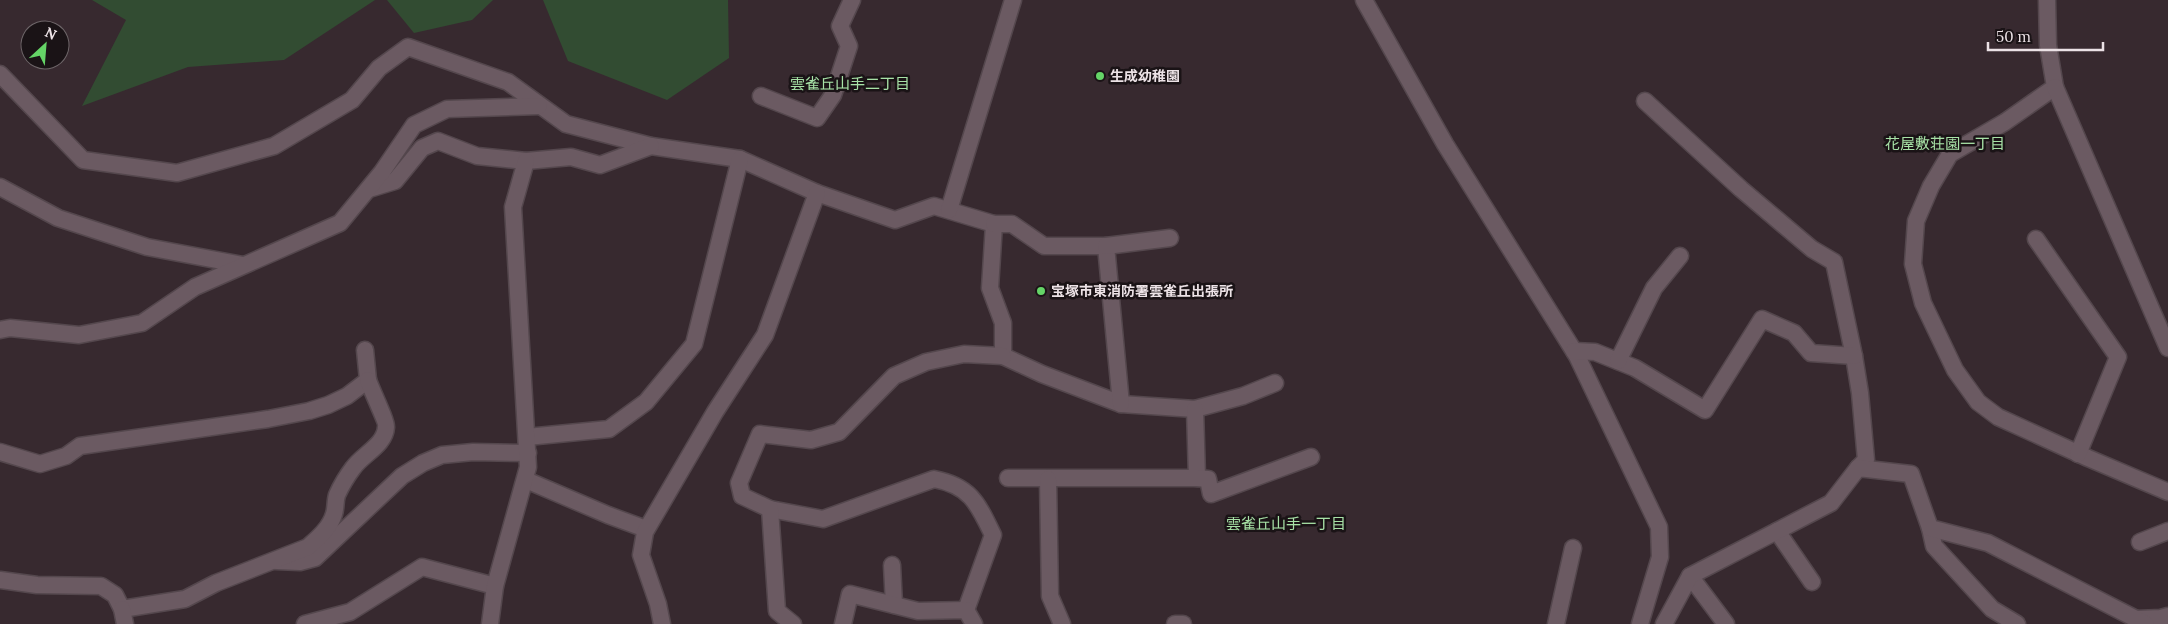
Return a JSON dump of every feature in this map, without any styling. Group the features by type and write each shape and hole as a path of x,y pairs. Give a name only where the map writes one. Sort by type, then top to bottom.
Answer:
{"street":[{"path":"761,96 817,118 833,95 849,46 840,26 852,0"},
{"path":"949,210 1013,0"},
{"path":"1364,0 1445,144 1574,351 1659,527 1660,557 1640,624"},
{"path":"2047,0 2048,45 2055,87 2168,348"},
{"path":"0,74 83,160 177,173 274,146 352,100 379,68 408,47 508,82 566,124 651,146 740,159 817,194 896,220 934,206 994,224 1012,224 1044,246 1106,246 1170,238"},
{"path":"2055,87 2004,122 1950,154 1931,186 1916,221 1913,264 1924,302 1951,361 1978,402 1998,417 2078,454 2168,492"},
{"path":"1645,101 1755,201 1812,248 1834,262 1860,393 1866,460 1831,503 1690,576 1664,624"},
{"path":"0,330 10,328 78,335 142,323 195,287 340,223 382,172 414,125 447,109 539,106"},
{"path":"369,189 395,181 422,148 438,141 477,156 526,162 571,157 600,165 651,146"},
{"path":"274,561 300,562 315,558 402,476 423,463 442,455 528,445 609,429 646,402 694,344 740,159"},
{"path":"490,624 494,586 526,480 528,445 513,207 526,162"},
{"path":"0,187 58,218 147,247 242,265"},
{"path":"662,624 658,604 641,555 642,541 646,530 715,412 765,335 817,194"},
{"path":"994,224 990,288 1003,323 1003,356"},
{"path":"2036,238 2118,357 2078,454"},
{"path":"1106,246 1121,404"},
{"path":"1618,361 1654,288 1680,256"},
{"path":"1574,351 1595,352 1635,368 1705,410 1762,319 1794,333 1811,353 1854,356"},
{"path":"0,580 37,585 101,586 115,595 124,616 185,599 216,583 308,547 320,536 334,515 337,496 357,462 381,440 386,432 387,424 378,408 368,380 365,350"},
{"path":"843,624 850,594 918,611 970,617 993,535 978,503 952,483 934,480 823,520 770,508 742,496 739,483 760,434 811,440 839,432 894,376 926,362 964,354 1003,356 1042,374 1121,404 1195,409 1243,396 1275,383"},
{"path":"0,452 40,464 66,456 80,446 268,419 309,411 347,396 368,380"},
{"path":"1195,409 1197,478"},
{"path":"1008,478 1197,478 1208,480 1212,494 1312,457"},
{"path":"1858,468 1911,474 1930,528 1934,546 1992,609 2017,624"},
{"path":"1048,479 1050,596 1062,624"},
{"path":"526,480 646,530"},
{"path":"770,508 778,611 794,624"},
{"path":"1930,528 1988,544 2141,622 2168,616"},
{"path":"1777,531 1812,582"},
{"path":"2140,542 2168,531"},
{"path":"1556,624 1573,548"},
{"path":"892,565 894,605"},
{"path":"305,624 350,612 422,568 494,586"},
{"path":"1690,576 1726,624"},
{"path":"1175,624 1183,624"}],"green space":[{"path":"92,0 375,0 284,60 188,67 82,106 126,20"},
{"path":"387,0 493,0 472,20 414,33"},
{"path":"543,0 728,0 729,58 667,100 568,61"}],"place":[{"name":"生成幼稚園","path":"1100,76"},
{"name":"宝塚市東消防署雲雀丘出張所","path":"1041,291"}],"district":[{"name":"雲雀丘山手二丁目","path":"850,83"},
{"name":"花屋敷荘園一丁目","path":"1945,143"},
{"name":"雲雀丘山手一丁目","path":"1286,523"}]}
